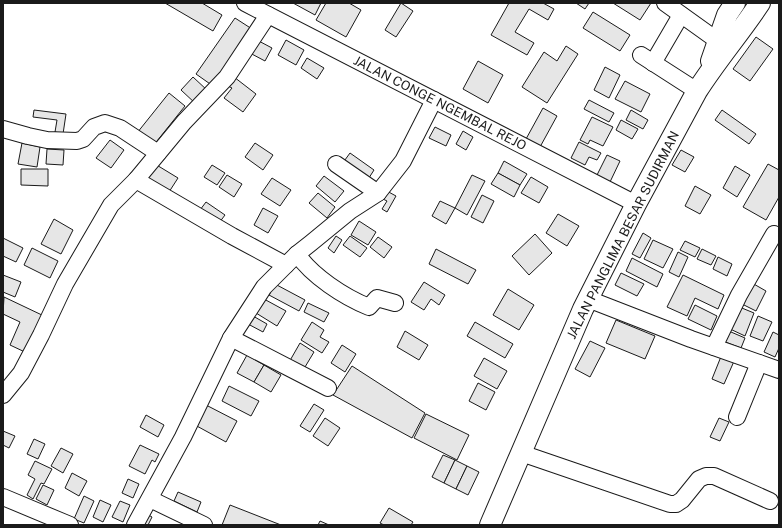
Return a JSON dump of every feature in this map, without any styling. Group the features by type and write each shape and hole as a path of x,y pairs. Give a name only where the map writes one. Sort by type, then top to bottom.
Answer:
{"main road":[{"name":"JALAN PANGLIMA BESAR SUDIRMAN","path":"494,524 521,453 583,308 636,204 700,86 727,15 735,3"},
{"name":"JALAN PANGLIMA BESAR SUDIRMAN","path":"700,86 750,19 760,3"}],"street":[{"name":"JALAN CONGE NGEMBAL REJO","path":"245,3 636,204"},
{"path":"665,3 718,41"},
{"path":"3,395 21,373 41,335 64,284 111,205 136,180 184,122 227,77 268,15"},
{"path":"681,15 647,59 700,86"},
{"path":"135,525 183,437 231,338 264,287 297,254 350,211 378,193 403,161 434,100"},
{"path":"3,129 47,140 77,141 82,139 94,127 105,123 120,128 158,153"},
{"path":"336,164 378,193"},
{"path":"136,180 232,236 286,265"},
{"path":"714,347 739,295 774,234"},
{"path":"297,254 314,272 338,291 350,298 369,306 377,298 395,303"},
{"path":"588,299 779,370"},
{"path":"231,338 328,388"},
{"path":"737,417 759,363"},
{"path":"521,453 670,504 676,504 682,500 698,480 706,476 714,476 770,501"},
{"path":"3,497 70,525"},
{"path":"150,499 204,525"}],"building":[{"path":"165,3 202,3 222,15 213,31"},
{"path":"293,3 321,3 315,15"},
{"path":"326,3 349,3 361,10 346,37 316,20"},
{"path":"401,3 413,11 396,37 385,30"},
{"path":"509,3 543,3 554,9 548,20 529,9 515,32 534,43 527,55 491,35"},
{"path":"576,3 589,3 585,9"},
{"path":"613,3 651,3 640,20"},
{"path":"593,12 630,35 620,51 583,28"},
{"path":"235,18 252,29 213,86 196,74"},
{"path":"756,37 773,49 750,81 733,69"},
{"path":"255,39 272,48 265,61 248,52"},
{"path":"286,40 304,50 296,65 278,55"},
{"path":"566,46 578,54 547,103 522,87 544,52 557,61"},
{"path":"307,58 324,68 317,79 301,68"},
{"path":"478,61 503,75 488,103 463,89"},
{"path":"605,67 620,75 609,98 594,90"},
{"path":"193,77 208,91 196,104 181,90"},
{"path":"234,77 256,94 243,112 224,98 232,88 228,86"},
{"path":"625,81 650,94 641,112 615,99"},
{"path":"169,93 185,106 153,146 137,133"},
{"path":"589,100 614,113 609,122 584,109"},
{"path":"543,108 557,116 540,147 526,139"},
{"path":"34,110 66,114 63,134 55,132 57,120 33,117"},
{"path":"631,110 648,120 643,129 626,120"},
{"path":"722,110 756,134 749,144 715,120"},
{"path":"592,117 613,127 603,146 590,140 588,144 580,140"},
{"path":"621,120 638,129 632,139 616,130"},
{"path":"435,127 451,135 446,146 429,138"},
{"path":"463,131 473,137 466,150 456,144"},
{"path":"110,140 124,150 111,168 96,158"},
{"path":"579,142 601,153 597,160 589,157 585,165 571,158"},
{"path":"22,143 40,147 37,167 18,164"},
{"path":"255,143 273,155 263,170 245,157"},
{"path":"47,149 64,150 63,165 46,164"},
{"path":"681,150 694,157 685,172 672,165"},
{"path":"350,153 374,170 367,181 342,164"},
{"path":"607,155 620,161 610,182 597,175"},
{"path":"504,161 527,174 520,185 498,173"},
{"path":"155,164 178,178 169,192 147,179"},
{"path":"768,164 779,170 779,197 766,220 743,207"},
{"path":"212,165 225,173 217,185 204,177"},
{"path":"735,166 750,175 737,197 723,188"},
{"path":"21,169 48,169 48,186 21,185"},
{"path":"498,173 520,185 514,197 491,184"},
{"path":"227,175 242,184 234,197 219,187"},
{"path":"472,175 485,181 467,215 455,208"},
{"path":"324,176 344,191 335,202 316,186"},
{"path":"531,177 548,187 539,203 521,193"},
{"path":"272,178 291,190 280,206 261,194"},
{"path":"695,186 711,195 700,214 685,206"},
{"path":"385,190 396,196 387,212 382,209 387,201 381,198"},
{"path":"318,193 335,207 327,218 309,203"},
{"path":"482,195 494,201 483,223 471,217"},
{"path":"440,201 455,208 446,224 432,216"},
{"path":"206,202 225,215 219,223 200,210"},
{"path":"263,208 278,216 268,233 254,225"},
{"path":"558,214 579,226 567,246 546,233"},
{"path":"54,219 73,230 61,254 41,244"},
{"path":"359,221 376,232 368,245 351,235"},
{"path":"643,233 651,238 640,258 632,254"},
{"path":"535,234 552,253 529,275 512,256"},
{"path":"336,236 342,240 334,253 328,248"},
{"path":"350,236 367,248 360,257 343,245"},
{"path":"378,237 392,247 384,258 370,247"},
{"path":"3,238 23,248 16,262 3,256"},
{"path":"653,240 673,249 663,268 644,259"},
{"path":"685,241 700,248 695,257 680,250"},
{"path":"32,248 58,261 50,278 24,265"},
{"path":"436,249 476,270 468,284 429,264"},
{"path":"702,249 716,256 711,265 697,259"},
{"path":"678,252 688,257 679,277 669,272"},
{"path":"718,257 732,264 727,276 713,269"},
{"path":"632,258 663,274 657,287 626,271"},
{"path":"621,273 644,284 637,296 615,285"},
{"path":"3,275 21,282 15,297 3,292"},
{"path":"683,275 724,295 718,309 695,298 687,316 667,307"},
{"path":"424,282 445,295 439,305 431,299 424,310 411,302"},
{"path":"752,283 766,291 756,311 742,304"},
{"path":"275,284 305,300 299,311 269,295"},
{"path":"508,289 534,305 519,330 493,315"},
{"path":"4,297 44,316 27,353 10,345 20,322 3,314"},
{"path":"264,299 286,311 277,326 256,313"},
{"path":"308,303 329,313 324,322 304,312"},
{"path":"695,305 717,316 711,330 688,319"},
{"path":"737,306 754,313 745,336 728,328"},
{"path":"253,316 267,324 263,332 248,324"},
{"path":"758,316 772,322 763,341 750,336"},
{"path":"616,320 655,336 645,359 606,343"},
{"path":"312,322 324,330 320,337 329,342 322,353 301,340"},
{"path":"475,322 513,344 505,358 467,336"},
{"path":"724,329 745,338 741,348 720,340"},
{"path":"405,331 428,345 419,360 397,347"},
{"path":"773,332 779,335 779,348 775,357 764,352"},
{"path":"590,341 605,348 590,377 575,369"},
{"path":"300,343 314,352 302,372 288,364"},
{"path":"342,345 356,354 345,372 331,363"},
{"path":"722,354 735,359 724,384 712,379"},
{"path":"247,355 264,365 254,382 237,373"},
{"path":"484,358 507,371 497,389 474,376"},
{"path":"264,365 281,375 271,392 254,382"},
{"path":"352,366 425,413 412,438 333,395"},
{"path":"478,383 495,392 486,410 469,401"},
{"path":"229,386 259,401 251,416 222,401"},
{"path":"314,404 324,410 310,432 300,426"},
{"path":"206,405 237,421 226,442 195,425"},
{"path":"426,414 469,435 457,460 414,438"},
{"path":"146,415 164,425 158,437 140,427"},
{"path":"325,418 340,428 328,446 313,436"},
{"path":"719,418 729,422 720,441 710,437"},
{"path":"3,431 15,436 9,448 3,445"},
{"path":"34,439 45,444 38,459 27,454"},
{"path":"140,445 159,454 155,462 152,460 145,474 129,466"},
{"path":"61,448 73,454 63,473 51,466"},
{"path":"443,455 455,460 444,483 432,477"},
{"path":"455,460 467,466 456,489 444,483"},
{"path":"35,461 52,469 44,484 41,483 33,499 27,495 35,479 28,475"},
{"path":"467,466 479,472 468,495 456,489"},
{"path":"72,473 87,481 79,496 65,488"},
{"path":"128,479 139,484 133,498 122,493"},
{"path":"43,485 54,490 47,505 36,499"},
{"path":"178,492 201,502 197,512 174,501"},
{"path":"84,496 94,501 84,523 74,519"},
{"path":"100,500 111,505 103,522 93,517"},
{"path":"120,501 130,505 123,522 112,517"},
{"path":"230,505 281,525 222,525"},
{"path":"389,508 413,522 411,525 384,525 380,523"},
{"path":"145,513 152,517 148,525 139,525"},
{"path":"320,521 329,525 318,525"}]}
